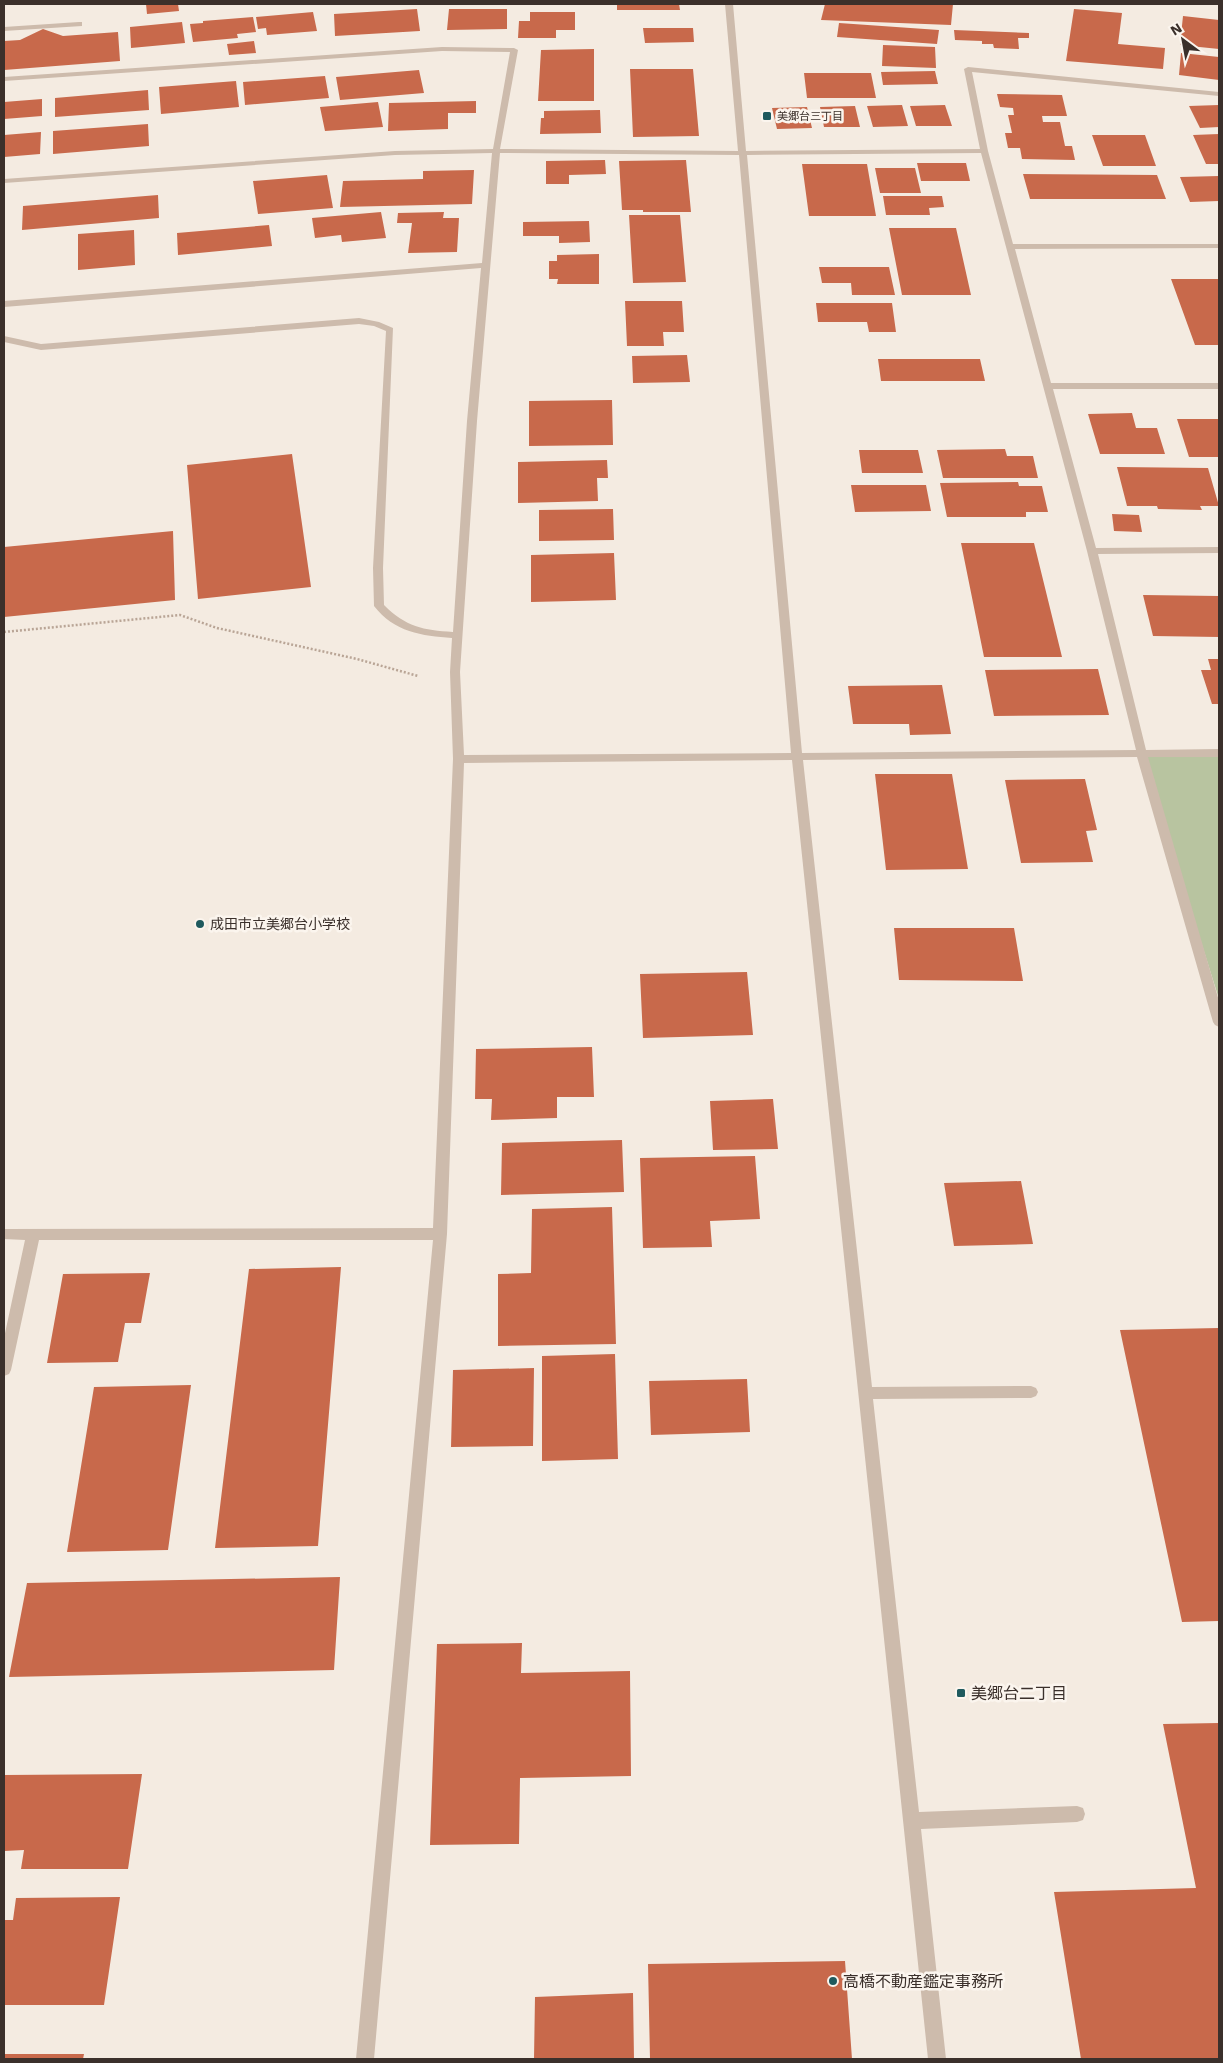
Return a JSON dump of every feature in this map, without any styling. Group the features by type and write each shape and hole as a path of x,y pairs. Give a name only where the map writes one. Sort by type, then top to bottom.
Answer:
{"street":[{"path":"729,4 797,758 937,2059"},
{"path":"4,29 80,24"},
{"path":"4,79 442,49 514,50 496,151 474,402 455,672 459,759 440,1234 366,2059"},
{"path":"1219,94 968,69 984,151 1092,551 1142,754 1218,1009 1219,1022"},
{"path":"4,181 395,153 496,151 742,153 984,151"},
{"path":"1010,247 1219,246"},
{"path":"4,304 487,265"},
{"path":"4,339 42,347 359,321 376,324 390,330 378,568 379,606 391,620 421,633 457,635"},
{"path":"1047,386 1219,386"},
{"path":"1092,551 1219,550"},
{"path":"459,759 797,758 1219,753"},
{"path":"4,1234 440,1234"},
{"path":"4,1370 33,1234"},
{"path":"866,1393 1031,1392"},
{"path":"912,1821 1077,1814"}],"path":[{"path":"4,632 180,614 217,628 357,659 416,675 420,679"}],"green space":[{"path":"1219,753 1219,999 1142,754"}],"building":[{"path":"146,4 178,4 179,11 147,14"},
{"path":"617,4 679,4 680,10 617,10"},
{"path":"825,4 953,4 951,25 821,20"},
{"path":"417,9 420,31 335,36 334,14"},
{"path":"449,9 507,9 507,29 447,30"},
{"path":"1074,9 1122,13 1118,44 1165,48 1163,69 1066,61"},
{"path":"313,12 317,31 267,35 266,28 258,29 256,17"},
{"path":"530,12 575,12 575,30 556,30 556,38 518,38 519,21 530,21"},
{"path":"1183,16 1219,20 1219,49 1180,45"},
{"path":"253,17 256,32 237,34 238,38 193,42 190,24 203,23 203,21"},
{"path":"182,22 185,43 131,48 130,27"},
{"path":"839,23 939,30 937,44 837,37"},
{"path":"643,28 693,28 694,42 645,43"},
{"path":"43,29 63,36 118,32 120,61 4,70 4,41 20,40"},
{"path":"954,30 1029,33 1029,38 1018,38 1019,49 994,48 993,44 982,44 982,41 955,40"},
{"path":"254,41 256,53 229,55 227,44"},
{"path":"883,45 935,47 936,68 882,66"},
{"path":"594,49 594,101 538,101 541,50"},
{"path":"1181,53 1219,57 1219,80 1179,75"},
{"path":"630,69 693,69 699,136 633,137"},
{"path":"419,70 424,93 340,100 336,77"},
{"path":"935,71 938,84 883,85 881,72"},
{"path":"804,73 871,73 876,98 807,98"},
{"path":"325,76 329,98 245,105 243,82"},
{"path":"236,81 239,107 161,114 159,87"},
{"path":"148,90 149,110 55,117 55,98"},
{"path":"997,94 1062,95 1067,116 1042,116 1043,122 1060,122 1065,146 1072,146 1075,160 1022,159 1020,148 1008,148 1005,133 1012,133 1008,115 1014,115 1013,108 1000,107"},
{"path":"42,99 42,116 4,119 4,102"},
{"path":"476,101 476,113 448,113 448,129 388,131 389,103"},
{"path":"378,102 383,127 325,131 320,107"},
{"path":"902,105 908,126 873,127 867,106"},
{"path":"945,105 952,126 916,126 910,106"},
{"path":"1219,105 1219,127 1200,128 1189,106"},
{"path":"855,106 860,127 824,127 820,107"},
{"path":"807,107 812,128 777,129 772,108"},
{"path":"600,110 601,133 540,134 541,118 544,118 544,111"},
{"path":"148,124 149,146 53,154 53,131"},
{"path":"41,132 40,154 4,157 4,135"},
{"path":"1219,134 1219,164 1206,164 1193,135"},
{"path":"1092,135 1145,135 1156,166 1103,166"},
{"path":"605,160 606,174 569,175 569,184 546,184 546,161"},
{"path":"686,160 691,212 622,210 619,161"},
{"path":"917,163 966,163 970,181 921,181"},
{"path":"802,164 867,164 876,216 809,216"},
{"path":"875,168 915,168 921,193 880,193"},
{"path":"474,170 472,204 340,207 343,181 423,179 423,171"},
{"path":"1023,174 1157,175 1166,199 1030,199"},
{"path":"327,175 333,208 258,214 253,181"},
{"path":"1219,176 1219,201 1190,202 1180,177"},
{"path":"158,195 159,218 22,230 23,206"},
{"path":"883,196 942,196 944,207 929,208 930,215 886,215"},
{"path":"381,212 386,238 342,242 341,235 315,238 312,218"},
{"path":"444,212 443,218 459,218 457,252 408,253 412,223 397,223 398,213"},
{"path":"629,215 680,215 686,282 633,283"},
{"path":"589,221 590,242 559,243 559,236 523,236 523,222"},
{"path":"269,225 272,246 178,255 177,233"},
{"path":"889,228 956,228 971,295 902,295"},
{"path":"134,230 135,265 78,270 78,234"},
{"path":"599,254 599,284 557,284 558,279 549,279 549,261 557,261 557,255"},
{"path":"819,267 889,267 895,295 852,295 851,283 822,283"},
{"path":"1171,279 1219,279 1219,345 1195,345"},
{"path":"625,301 682,301 684,332 663,332 664,346 627,346"},
{"path":"816,303 892,303 896,332 869,332 867,322 818,322"},
{"path":"687,355 690,382 633,383 632,356"},
{"path":"878,359 980,359 985,381 881,381"},
{"path":"612,400 613,445 529,446 529,401"},
{"path":"1132,413 1136,428 1157,428 1165,454 1100,454 1088,414"},
{"path":"1177,419 1219,419 1219,457 1189,457"},
{"path":"1005,449 1007,456 1033,456 1038,478 943,478 937,450"},
{"path":"859,450 918,450 923,473 862,473"},
{"path":"292,454 311,587 198,599 187,465"},
{"path":"607,460 608,478 597,478 598,501 518,503 518,462"},
{"path":"1117,467 1208,468 1219,506 1200,506 1202,510 1158,509 1157,506 1127,506"},
{"path":"1018,482 1019,486 1042,486 1048,512 1026,512 1026,517 947,517 940,483"},
{"path":"851,485 926,485 931,511 855,512"},
{"path":"613,509 614,540 539,541 539,510"},
{"path":"1112,514 1139,515 1142,532 1114,531"},
{"path":"173,531 175,600 4,617 4,547"},
{"path":"961,543 1034,543 1062,657 984,657"},
{"path":"614,553 616,600 531,602 531,555"},
{"path":"1143,595 1219,596 1219,637 1153,636"},
{"path":"1208,659 1219,659 1219,704 1212,704 1201,670 1211,670"},
{"path":"1098,669 1109,715 994,716 985,670"},
{"path":"942,685 951,734 910,735 909,724 853,724 848,686"},
{"path":"875,774 952,774 968,869 886,870"},
{"path":"1085,779 1097,830 1086,831 1093,862 1021,863 1005,780"},
{"path":"894,928 1014,928 1023,981 899,980"},
{"path":"747,972 753,1035 643,1038 640,974"},
{"path":"592,1047 594,1097 557,1097 557,1118 491,1120 492,1099 475,1099 476,1049"},
{"path":"773,1099 778,1149 713,1150 710,1101"},
{"path":"622,1140 624,1192 501,1195 502,1143"},
{"path":"755,1156 760,1219 710,1221 712,1247 643,1248 640,1158"},
{"path":"1021,1181 1033,1244 954,1246 944,1183"},
{"path":"612,1207 616,1344 498,1346 498,1274 531,1273 532,1209"},
{"path":"341,1267 318,1546 215,1548 249,1269"},
{"path":"150,1273 141,1323 125,1323 118,1362 47,1363 63,1274"},
{"path":"1219,1328 1219,1621 1182,1622 1120,1330"},
{"path":"615,1354 618,1459 542,1461 542,1356"},
{"path":"534,1368 533,1446 451,1447 453,1370"},
{"path":"747,1379 750,1432 651,1435 649,1381"},
{"path":"191,1385 168,1550 67,1552 94,1387"},
{"path":"340,1577 334,1670 9,1677 27,1583"},
{"path":"522,1643 521,1673 630,1671 631,1776 520,1778 519,1844 430,1845 437,1644"},
{"path":"1219,1723 1219,2059 1081,2059 1054,1892 1196,1888 1163,1724"},
{"path":"142,1774 128,1869 21,1869 24,1850 4,1851 4,1775"},
{"path":"120,1897 104,2005 4,2005 4,1920 13,1920 16,1898"},
{"path":"845,1961 852,2059 650,2059 648,1964"},
{"path":"633,1993 634,2059 534,2059 535,1997"},
{"path":"4,2054 84,2054 83,2059 4,2059"}],"place":[{"name":"美郷台三丁目","path":"767,116"},
{"name":"成田市立美郷台小学校","path":"200,924"},
{"name":"美郷台二丁目","path":"961,1693"},
{"name":"高橋不動産鑑定事務所","path":"833,1981"}]}
